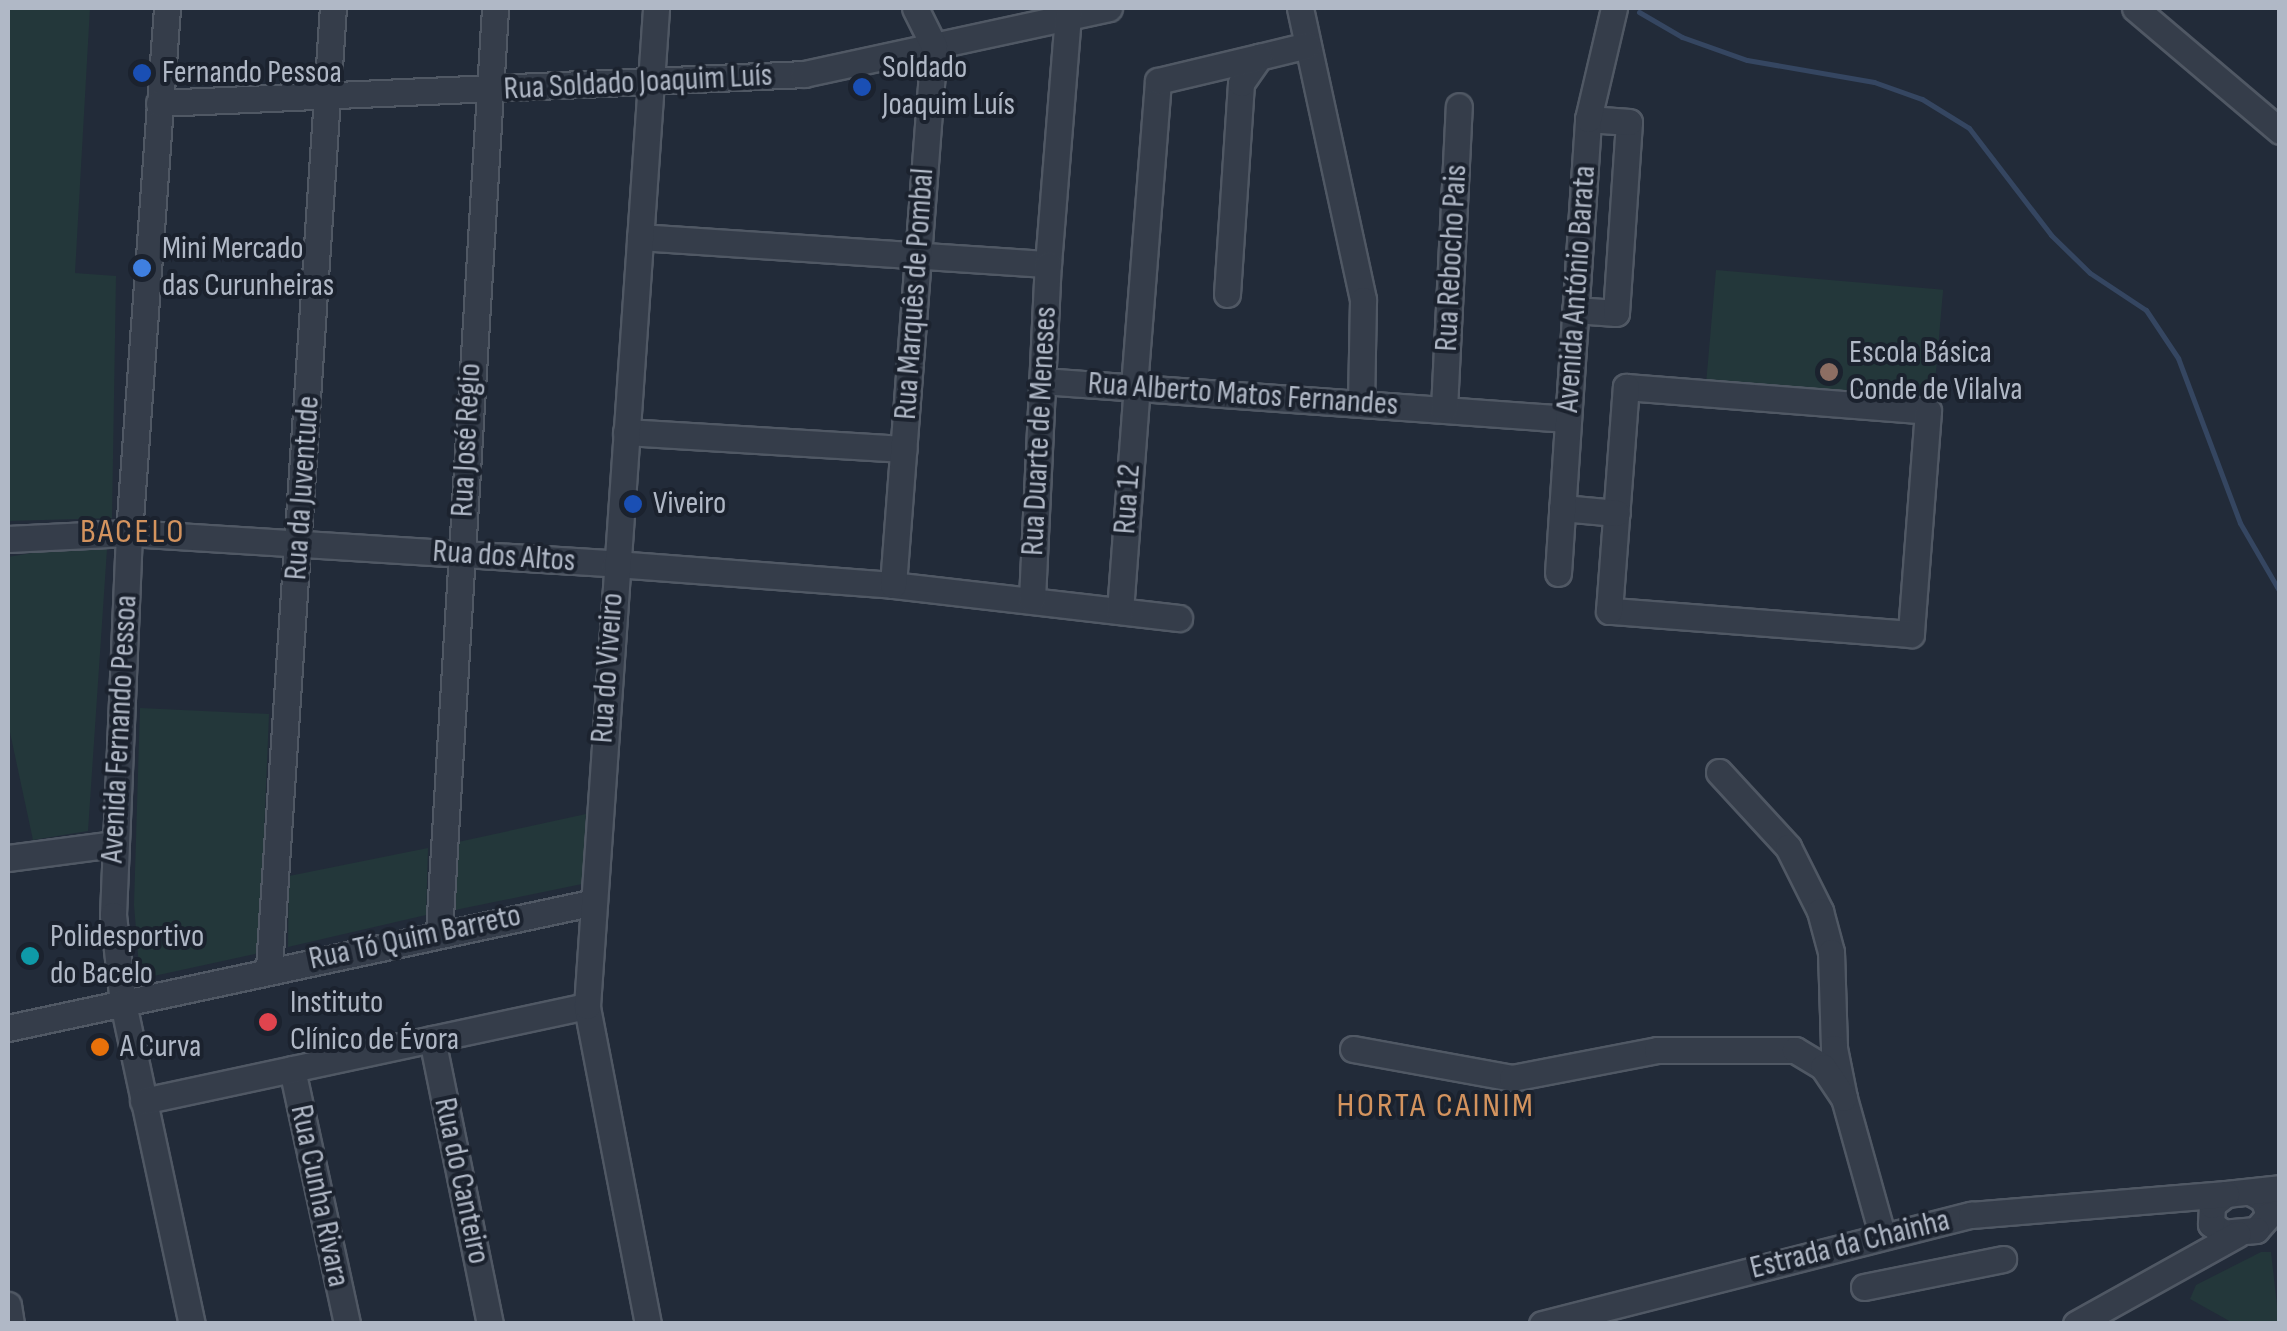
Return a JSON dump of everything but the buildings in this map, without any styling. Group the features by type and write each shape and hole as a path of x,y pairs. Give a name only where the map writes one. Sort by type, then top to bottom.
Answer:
{"street":[{"name":"Avenida Fernando Pessoa","path":"167,8 129,532 114,844 123,1003 192,1324"},
{"name":"Rua da Juventude","path":"269,968 333,8"},
{"name":"Rua José Régio","path":"439,932 495,8"},
{"name":"Rua do Viveiro","path":"648,1324 587,1006 590,903 656,8"},
{"path":"915,8 934,46"},
{"name":"Rua Soldado Joaquim Luís","path":"159,103 651,85 838,70 1109,8"},
{"path":"1300,8 1364,300 1360,402"},
{"name":"Avenida António Barata","path":"1558,573 1588,119 1614,8"},
{"path":"2135,8 2280,131"},
{"name":"Rua Duarte de Meneses","path":"1032,599 1048,264 1068,16"},
{"name":"Rua Marquês de Pombal","path":"892,585 934,46"},
{"path":"1227,294 1237,101 1247,68 1259,57 1308,46"},
{"name":"Rua 12","path":"1120,610 1158,80 1259,57"},
{"name":"Rua Rebocho Pais","path":"1444,410 1459,106"},
{"path":"1575,310 1616,313 1629,122 1588,119"},
{"name":"Rua Duarte de Meneses","path":"640,236 1048,264"},
{"name":"Rua Alberto Matos Fernandes","path":"1042,380 1568,418"},
{"path":"1626,388 1928,411 1911,634 1609,611 1617,514 1626,388"},
{"path":"626,432 903,448"},
{"path":"1562,508 1617,514"},
{"name":"Rua dos Altos","path":"8,539 129,532 615,564 892,585 1179,618"},
{"path":"1719,772 1788,847 1820,911 1832,952 1834,1048 1882,1234"},
{"path":"8,858 114,844"},
{"name":"Rua Tó Quim Barreto","path":"8,1028 269,968 590,903"},
{"path":"143,1100 587,1006"},
{"name":"Rua do Canteiro","path":"432,1039 490,1324"},
{"path":"1353,1049 1512,1078 1658,1050 1795,1050 1823,1067 1844,1098"},
{"name":"Rua Cunha Rivara","path":"292,1069 347,1324"},
{"path":"2164,1204 2262,1211"},
{"path":"2164,1204 2210,1221"},
{"name":"Estrada da Chainha","path":"1542,1324 1919,1226 2024,1207 2164,1204"},
{"path":"2165,1273 2210,1221 2212,1204 2262,1211"},
{"path":"2076,1324 2262,1211"},
{"path":"1919,1226 1928,1271"},
{"path":"1864,1287 2002,1259"},
{"path":"8,1305 12,1324"}],"green space":[{"path":"8,8 90,8 75,273 116,276 112,518 8,521"},
{"path":"1716,270 1943,290 1933,407 1706,388"},
{"path":"68,547 107,549 88,831 33,840 8,723 8,557"},
{"path":"140,708 269,714 259,953 140,979 134,905"},
{"path":"586,814 582,884 455,910 458,842"},
{"path":"428,848 426,915 288,947 289,876"},
{"path":"2261,1252 2271,1252 2279,1323 2233,1323 2190,1299 2196,1285"}],"waterway":[{"path":"1639,12 1682,37 1747,60 1874,82 1922,99 1969,128 2051,235 2090,273 2146,310 2178,358 2240,523 2280,592"}],"place":[{"name":"Fernando Pessoa","path":"142,73"},
{"name":"Soldado Joaquim Luís","path":"862,87"},
{"name":"Mini Mercado das Curunheiras","path":"142,268"},
{"name":"Escola Básica Conde de Vilalva","path":"1829,372"},
{"name":"Viveiro","path":"633,504"},
{"name":"Polidesportivo do Bacelo","path":"30,956"},
{"name":"Instituto Clínico de Évora","path":"268,1022"},
{"name":"A Curva","path":"100,1047"}],"district":[{"name":"BACELO","path":"133,532"},
{"name":"HORTA CAINIM","path":"1436,1106"}]}
